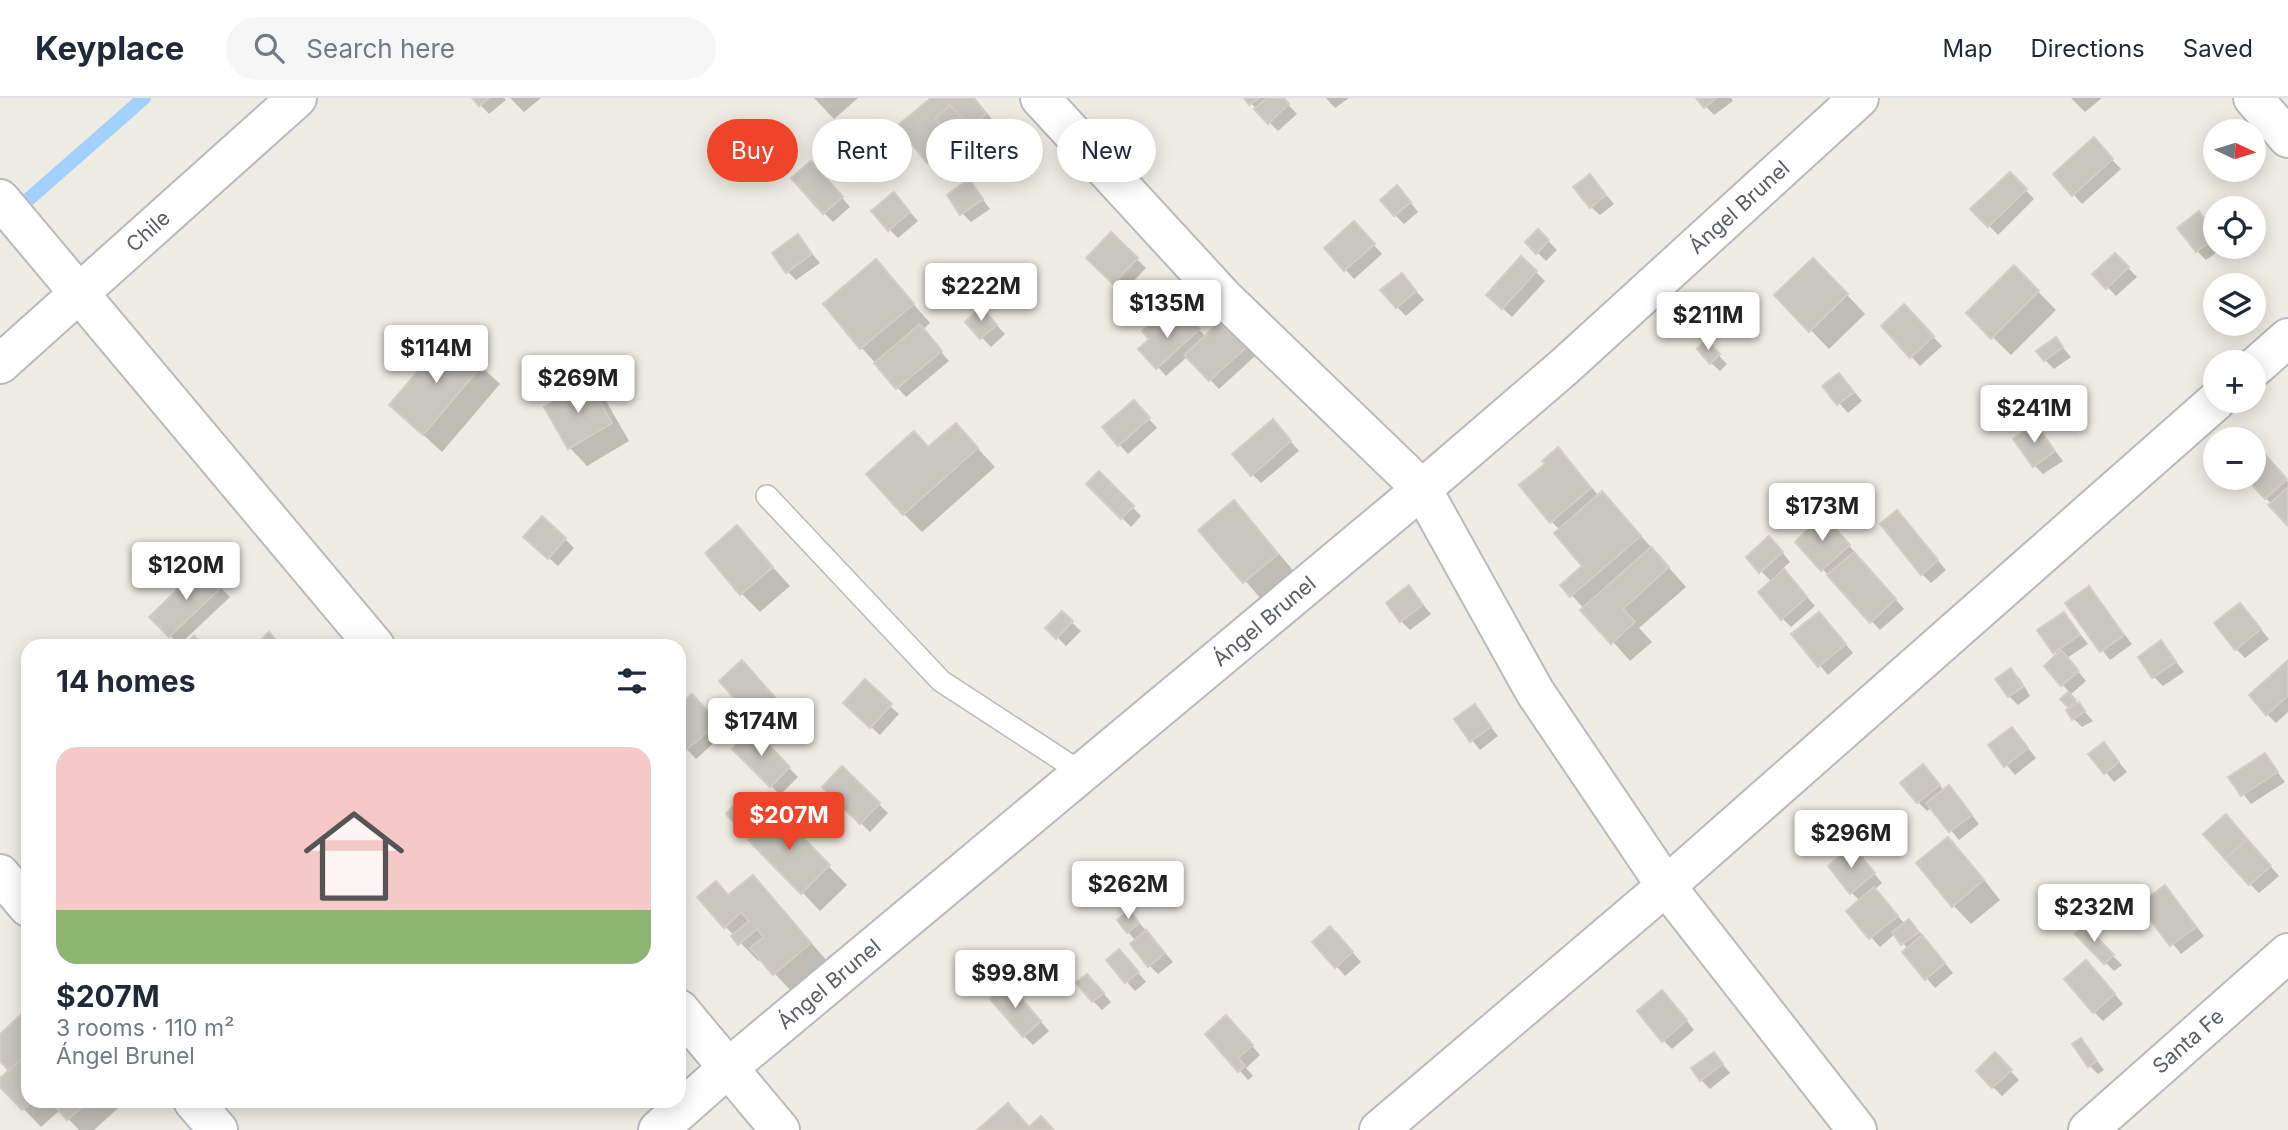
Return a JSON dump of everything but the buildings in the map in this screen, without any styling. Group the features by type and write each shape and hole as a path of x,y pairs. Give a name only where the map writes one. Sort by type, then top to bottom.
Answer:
{"street":[{"name":"Chile","path":"0,364 297,98"},
{"name":"Ángel Brunel","path":"686,1105 1422,489 1564,366 1859,98"},
{"path":"2253,98 2288,138"},
{"path":"1056,104 1224,299 1422,489 1535,692 1666,886 1857,1130"},
{"path":"0,199 369,639"},
{"path":"2266,357 2288,338"},
{"path":"1379,1130 1666,886 2203,412"},
{"path":"0,874 21,899"},
{"name":"Santa Fe","path":"2088,1130 2288,953"},
{"path":"686,1017 780,1130"},
{"path":"199,1108 218,1130"},
{"name":"Ángel Brunel","path":"658,1130 683,1108"}],"lane":[{"path":"767,496 941,681 1082,773"}],"waterway":[{"path":"14,212 144,98"}]}
